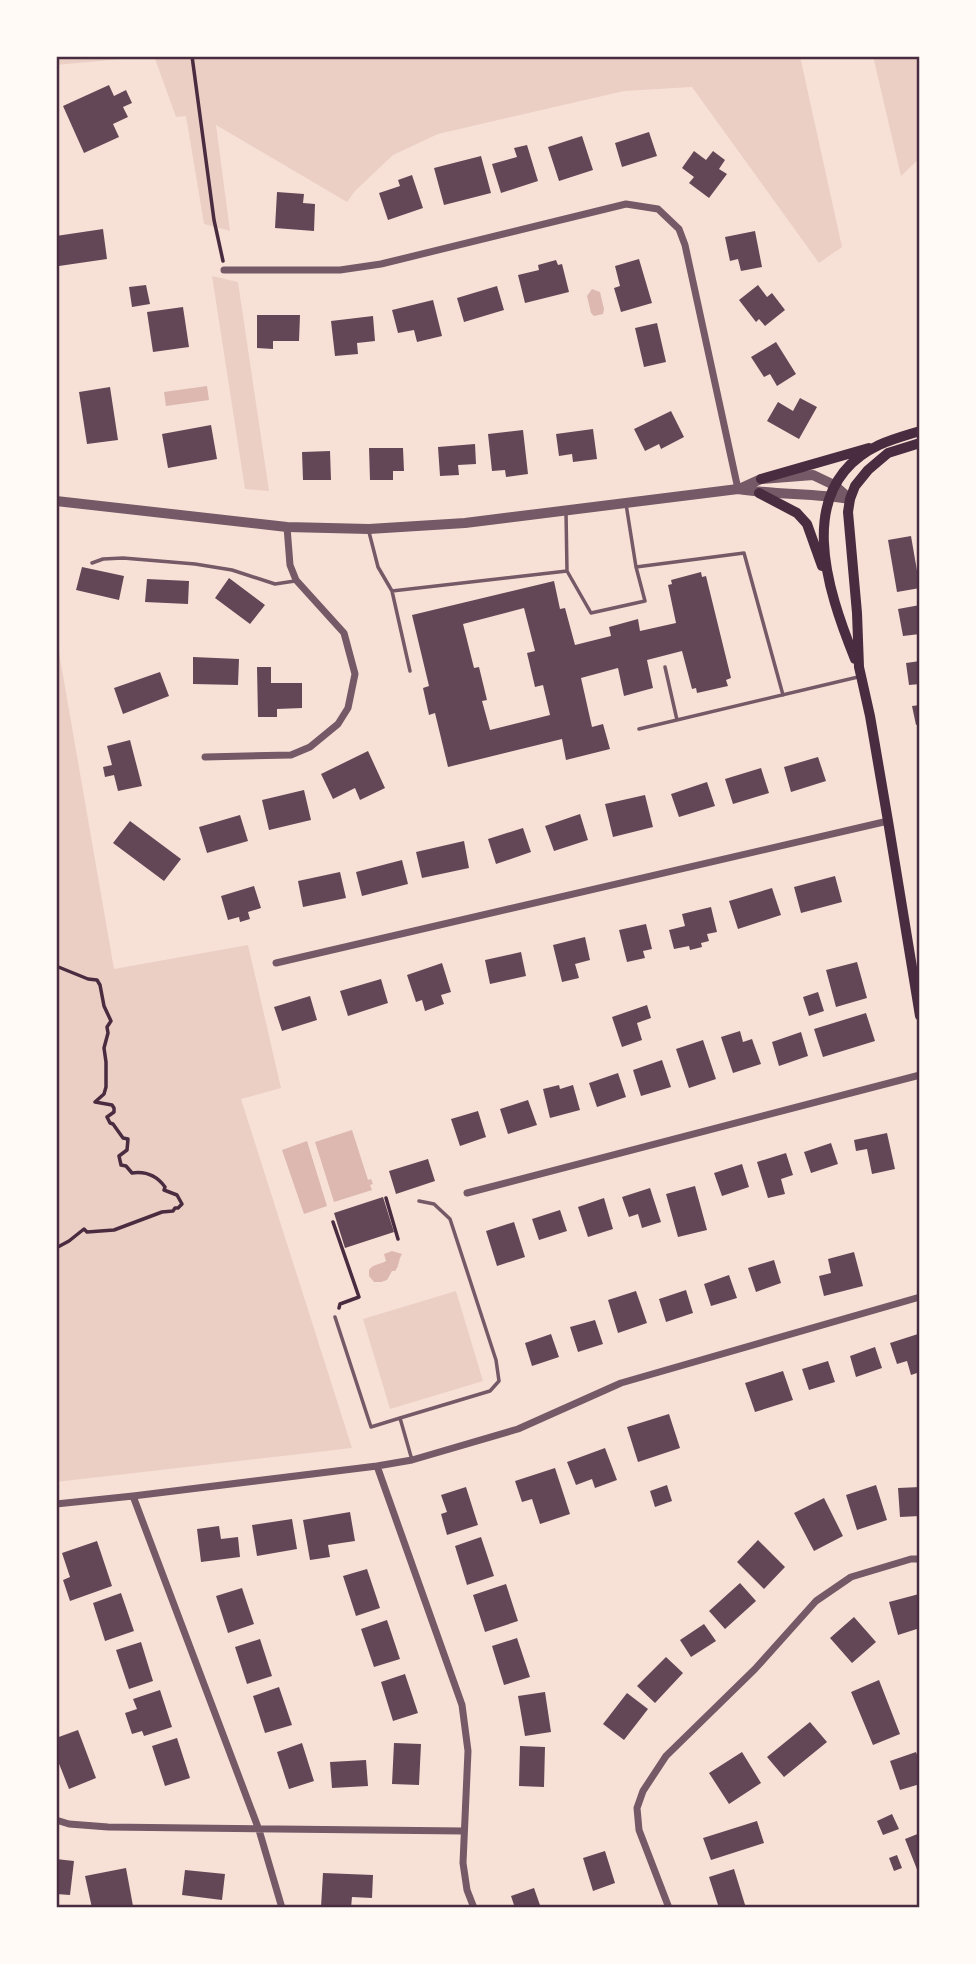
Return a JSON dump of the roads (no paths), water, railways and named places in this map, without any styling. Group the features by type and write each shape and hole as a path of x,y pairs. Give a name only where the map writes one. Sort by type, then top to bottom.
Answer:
{"main road":[{"path":"761,479 920,431"},
{"path":"860,672 850,499 855,486 888,453 920,443"},
{"path":"829,584 823,523 832,490 852,464 878,445"},
{"path":"760,493 797,513 807,524 860,672 917,977 920,1016"}],"street":[{"path":"225,270 340,270 381,264 626,204 657,209 679,229 685,245 738,489"},
{"path":"56,500 287,527 369,529 465,523 738,489 761,479 813,475 832,490 850,499"},
{"path":"738,489 760,493 832,490"},
{"path":"205,757 291,755 310,747 329,732 348,708 355,674 344,633 297,581 290,565 287,527"},
{"path":"276,963 888,821"},
{"path":"467,1193 920,1075"},
{"path":"56,1504 412,1460 518,1429 621,1383 920,1297"},
{"path":"377,1466 462,1705 468,1751 463,1863 467,1890 474,1908"},
{"path":"133,1496 258,1830 282,1908"},
{"path":"669,1908 639,1830 637,1808 643,1791 666,1756 755,1669 816,1601 851,1577 911,1559 920,1559"},
{"path":"56,1820 108,1828 464,1831"}],"lane":[{"path":"566,510 567,571 591,612 645,601 625,503"},
{"path":"369,529 377,567 392,591 410,671"},
{"path":"636,567 744,553 783,695"},
{"path":"92,564 103,559 122,558 171,562 232,570 275,584 297,581"},
{"path":"392,591 567,571"},
{"path":"664,667 677,720"},
{"path":"639,729 783,695 860,672"},
{"path":"335,1317 371,1427 490,1391 499,1381 496,1360 450,1219 434,1204 419,1201"},
{"path":"400,1418 412,1460"}]}
